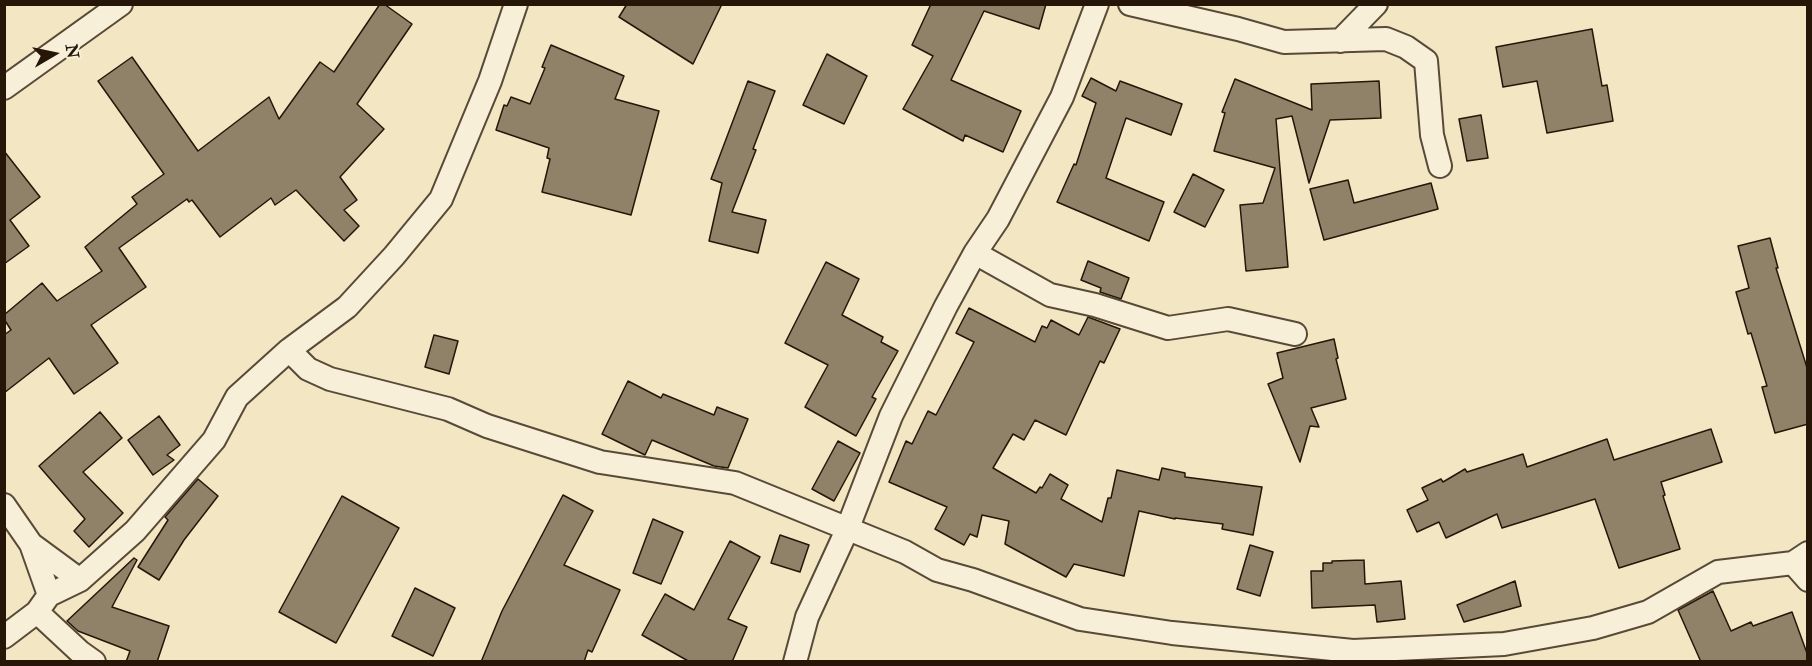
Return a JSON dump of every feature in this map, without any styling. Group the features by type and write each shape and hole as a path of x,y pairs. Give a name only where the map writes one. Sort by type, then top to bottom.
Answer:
{"street":[{"path":"4,88 122,4"},
{"path":"4,637 43,603 80,580 135,531 214,440 237,397 289,350 347,307 394,256 441,199 490,81 516,4"},
{"path":"795,662 807,617 848,530 891,416 946,306 975,253 998,219 1062,97 1097,4"},
{"path":"1130,4 1284,42 1386,39 1406,47 1426,61 1432,135 1440,166"},
{"path":"1340,41 1376,4"},
{"path":"975,253 1050,295 1095,305 1168,328 1228,319 1295,334"},
{"path":"289,350 308,369 330,379 448,409 488,426 600,462 735,483 905,552 937,570 973,580 1080,619 1172,633 1353,651 1504,644 1593,628 1648,612 1718,572 1803,566"},
{"path":"4,505 31,544 80,580"},
{"path":"31,544 43,603 80,652 94,662"}],"building":[{"path":"380,4 384,4 412,24 357,104 384,129 340,177 357,200 344,210 359,226 344,241 296,190 275,205 271,198 220,237 192,200 189,202 187,199 119,248 146,287 91,325 118,363 74,394 49,358 4,393 4,335 11,330 4,315 42,283 57,301 102,271 85,247 137,204 132,197 164,174 98,81 132,57 198,151 269,97 279,119 320,62 334,72"},
{"path":"627,4 722,4 693,64 619,17"},
{"path":"931,4 1046,4 1039,29 984,11 951,80 1021,111 1003,152 965,135 963,141 903,109 933,56 912,45"},
{"path":"1592,29 1602,86 1607,85 1613,121 1547,133 1537,81 1503,87 1496,47"},
{"path":"551,45 624,76 615,99 659,111 631,215 542,192 550,159 547,158 549,148 496,130 504,105 507,106 511,97 530,104 545,68 542,67"},
{"path":"827,54 867,76 844,124 803,105"},
{"path":"1091,78 1116,91 1120,81 1182,104 1171,135 1126,118 1106,178 1164,202 1149,241 1057,202 1074,164 1076,165 1096,103 1082,96"},
{"path":"1235,79 1312,110 1311,84 1379,81 1381,118 1330,120 1309,183 1292,116 1276,119 1288,267 1246,271 1240,205 1263,203 1275,168 1214,151 1225,113 1222,112"},
{"path":"748,81 775,91 753,149 756,150 732,212 766,220 758,253 709,241 722,183 711,179"},
{"path":"1481,115 1488,158 1467,161 1459,119"},
{"path":"4,151 40,197 10,220 29,246 4,264"},
{"path":"1193,174 1224,190 1205,227 1174,212"},
{"path":"1348,180 1354,203 1431,183 1438,209 1324,240 1310,189"},
{"path":"1770,238 1778,268 1776,268 1808,371 1808,424 1775,433 1762,387 1767,386 1736,292 1749,288 1738,246"},
{"path":"1088,261 1129,278 1121,299 1100,292 1101,288 1081,280"},
{"path":"826,262 859,279 842,315 883,337 881,342 898,351 872,397 876,399 856,436 805,407 828,365 785,343"},
{"path":"969,308 1035,342 1042,326 1047,328 1051,320 1079,335 1088,317 1120,329 1104,363 1100,361 1066,435 1035,420 1024,440 1013,434 993,468 1036,493 1040,487 1042,488 1050,474 1068,485 1061,499 1102,522 1108,498 1111,498 1117,470 1159,480 1162,468 1185,473 1185,477 1262,487 1253,535 1222,529 1223,524 1175,519 1139,511 1124,576 1074,564 1066,577 1005,544 1009,521 982,515 977,537 970,534 964,545 935,529 947,507 889,482 906,441 912,444 928,411 936,415 974,342 956,333"},
{"path":"434,335 458,341 449,374 425,367"},
{"path":"1334,339 1338,358 1336,359 1346,399 1311,408 1319,427 1310,426 1300,462 1268,384 1283,378 1277,353"},
{"path":"628,381 661,398 663,394 714,415 717,407 748,419 728,468 714,466 652,440 645,455 602,434"},
{"path":"100,412 122,438 83,472 123,513 89,547 74,531 85,519 39,466"},
{"path":"159,416 180,445 167,455 174,460 153,475 128,440"},
{"path":"1711,429 1722,462 1661,482 1665,495 1663,496 1680,549 1619,568 1595,499 1502,528 1497,514 1446,538 1439,522 1417,532 1407,510 1428,500 1422,488 1441,479 1443,482 1465,469 1467,472 1523,454 1527,467 1607,439 1614,460"},
{"path":"838,441 860,453 834,501 812,489"},
{"path":"198,479 218,496 184,540 159,580 138,567 168,520 165,517"},
{"path":"563,495 593,511 564,565 620,590 592,652 588,650 584,662 481,662 502,611"},
{"path":"342,496 399,528 336,643 279,612"},
{"path":"653,519 683,532 661,584 633,573"},
{"path":"780,535 809,545 800,572 771,563"},
{"path":"730,541 760,557 728,619 747,627 732,662 690,662 642,635 665,594 694,610"},
{"path":"1250,545 1273,552 1260,596 1237,589"},
{"path":"134,558 137,560 112,607 169,626 157,662 126,662 130,651 78,631 67,621"},
{"path":"1364,560 1365,584 1401,581 1405,619 1377,622 1375,605 1312,608 1311,571 1323,571 1323,563 1332,563 1332,561"},
{"path":"1515,581 1521,606 1464,622 1457,605"},
{"path":"415,588 455,608 433,656 392,636"},
{"path":"1713,591 1731,631 1751,622 1753,626 1792,612 1808,656 1808,662 1701,662 1678,610"}]}
